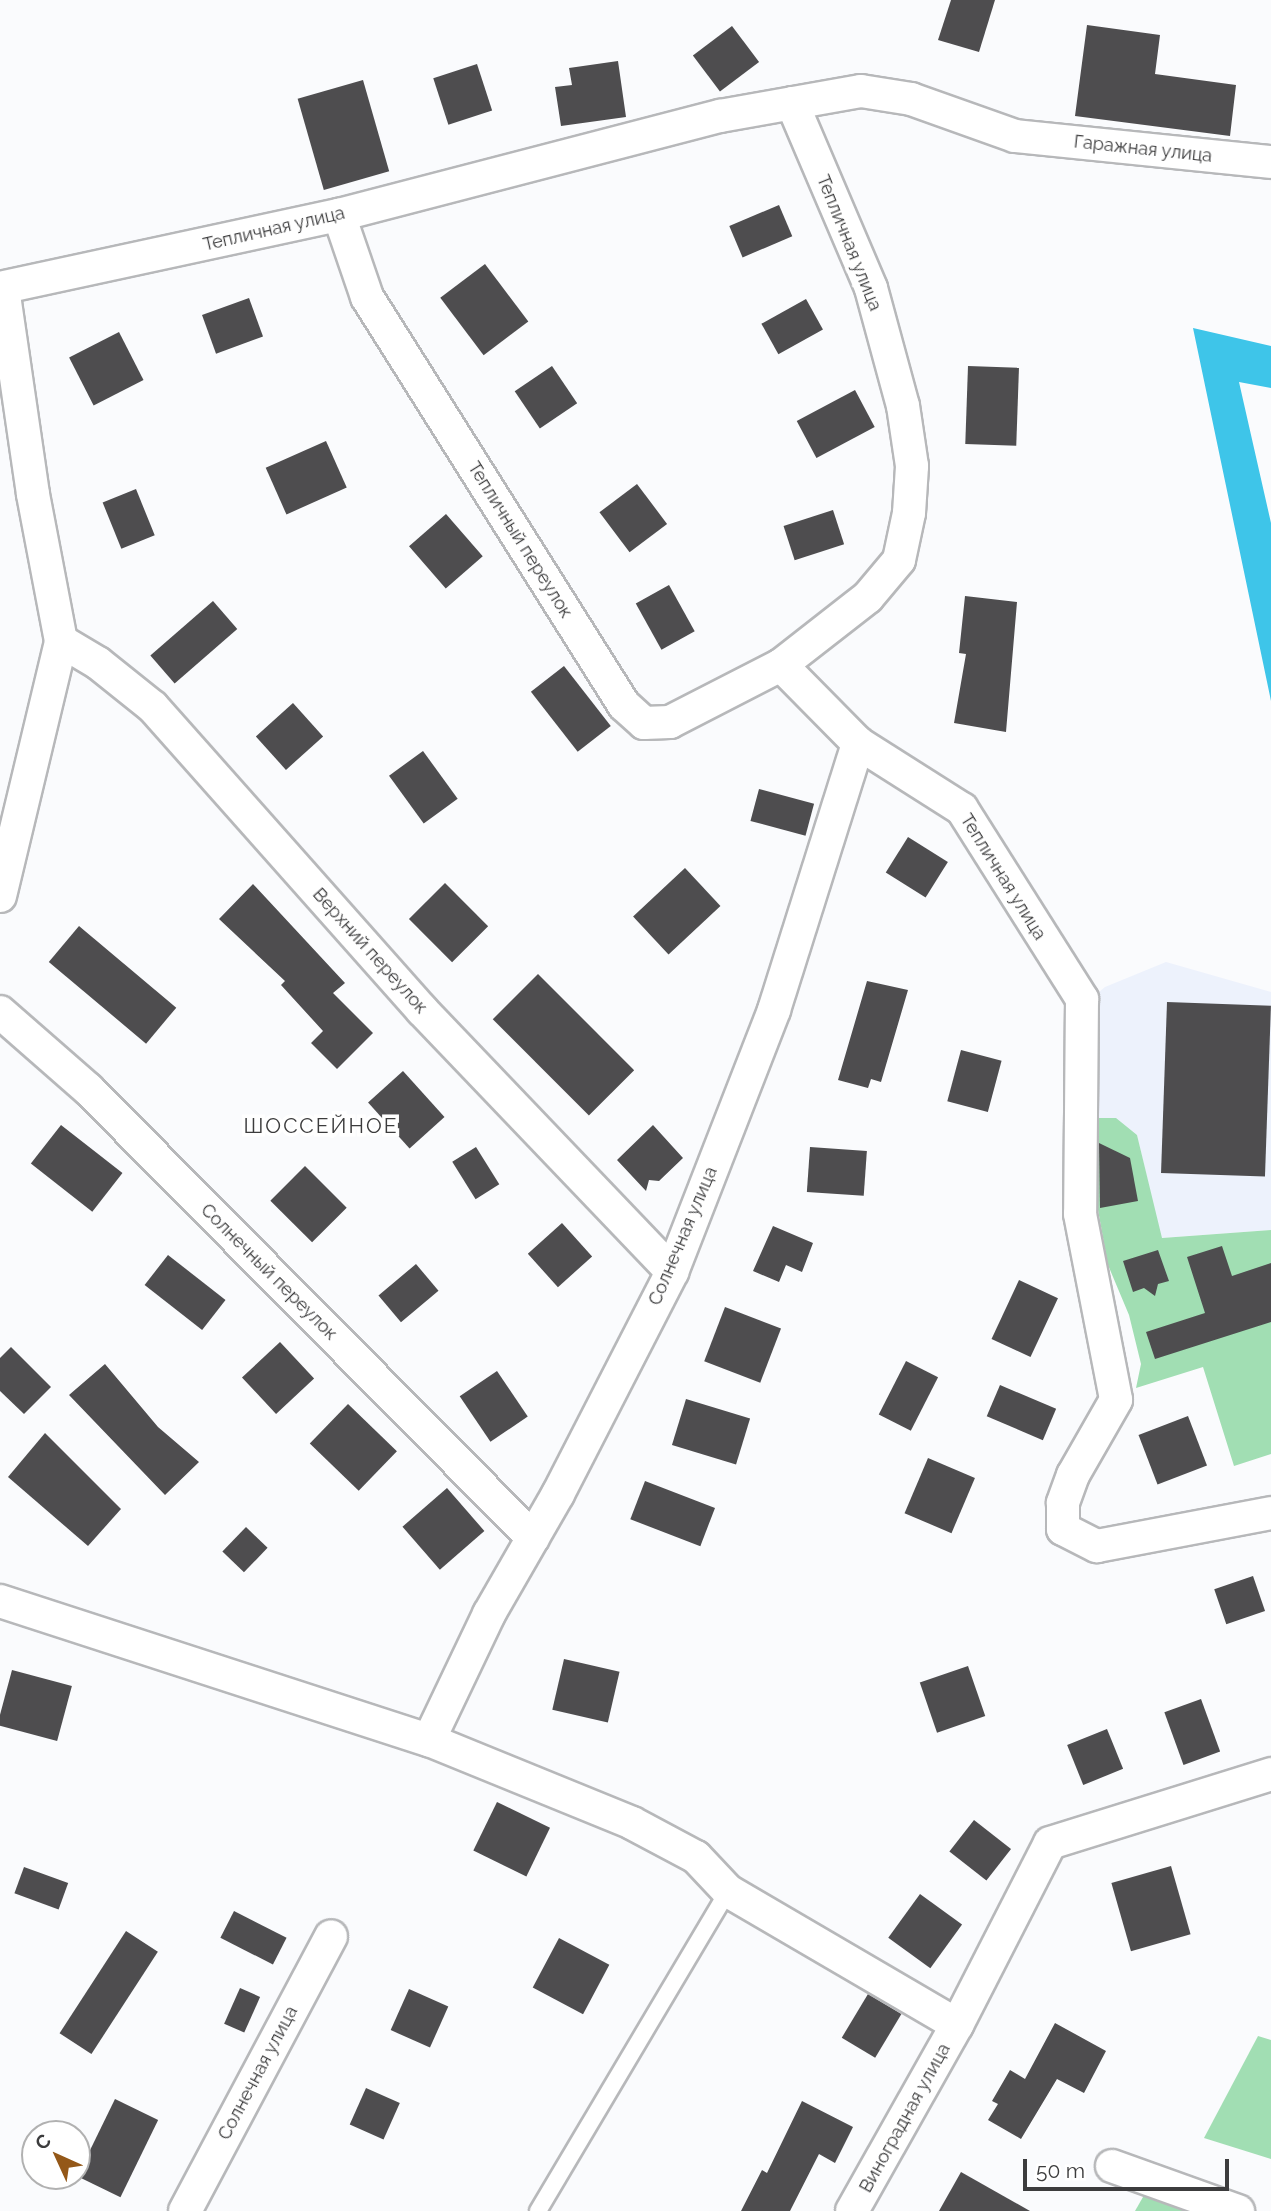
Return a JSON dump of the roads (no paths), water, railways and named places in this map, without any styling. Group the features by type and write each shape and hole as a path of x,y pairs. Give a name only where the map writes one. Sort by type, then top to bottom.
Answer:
{"street":[{"name":"Тепличная улица","path":"1,288 339,215 720,116 861,91 911,99 1016,136"},
{"name":"Тепличная улица","path":"792,103 871,288 903,406 912,466 899,559 868,597 781,665 858,743 962,809 1082,999 1080,1214 1116,1399 1073,1475 1063,1503 1063,1529 1097,1546 1271,1513"},
{"name":"Гаражная улица","path":"1016,136 1271,162"},
{"name":"Тепличный переулок","path":"339,215 367,297 624,705 644,723 670,722 781,665"},
{"path":"0,896 61,641 33,494 1,288"},
{"name":"Верхний переулок","path":"61,641 98,663 153,708 422,1010 671,1272"},
{"name":"Солнечная улица","path":"429,1740 489,1614 533,1538 671,1272 774,1010 858,743"},
{"name":"Солнечный переулок","path":"0,1012 97,1099 533,1538"},
{"path":"0,1601 429,1740 632,1823 696,1857 728,1891 957,2025"},
{"name":"Виноградная улица","path":"852,2211 957,2025 1050,1843 1271,1774"},
{"name":"Солнечная улица","path":"184,2211 331,1936"},
{"path":"1112,2166 1238,2211"}],"lane":[{"path":"538,2211 728,1891"}],"water":[{"path":"1193,328 1271,346 1271,388 1239,382 1271,523 1271,701"}],"district":[{"name":"ШОССЕЙНОЕ","path":"321,1126"}]}
